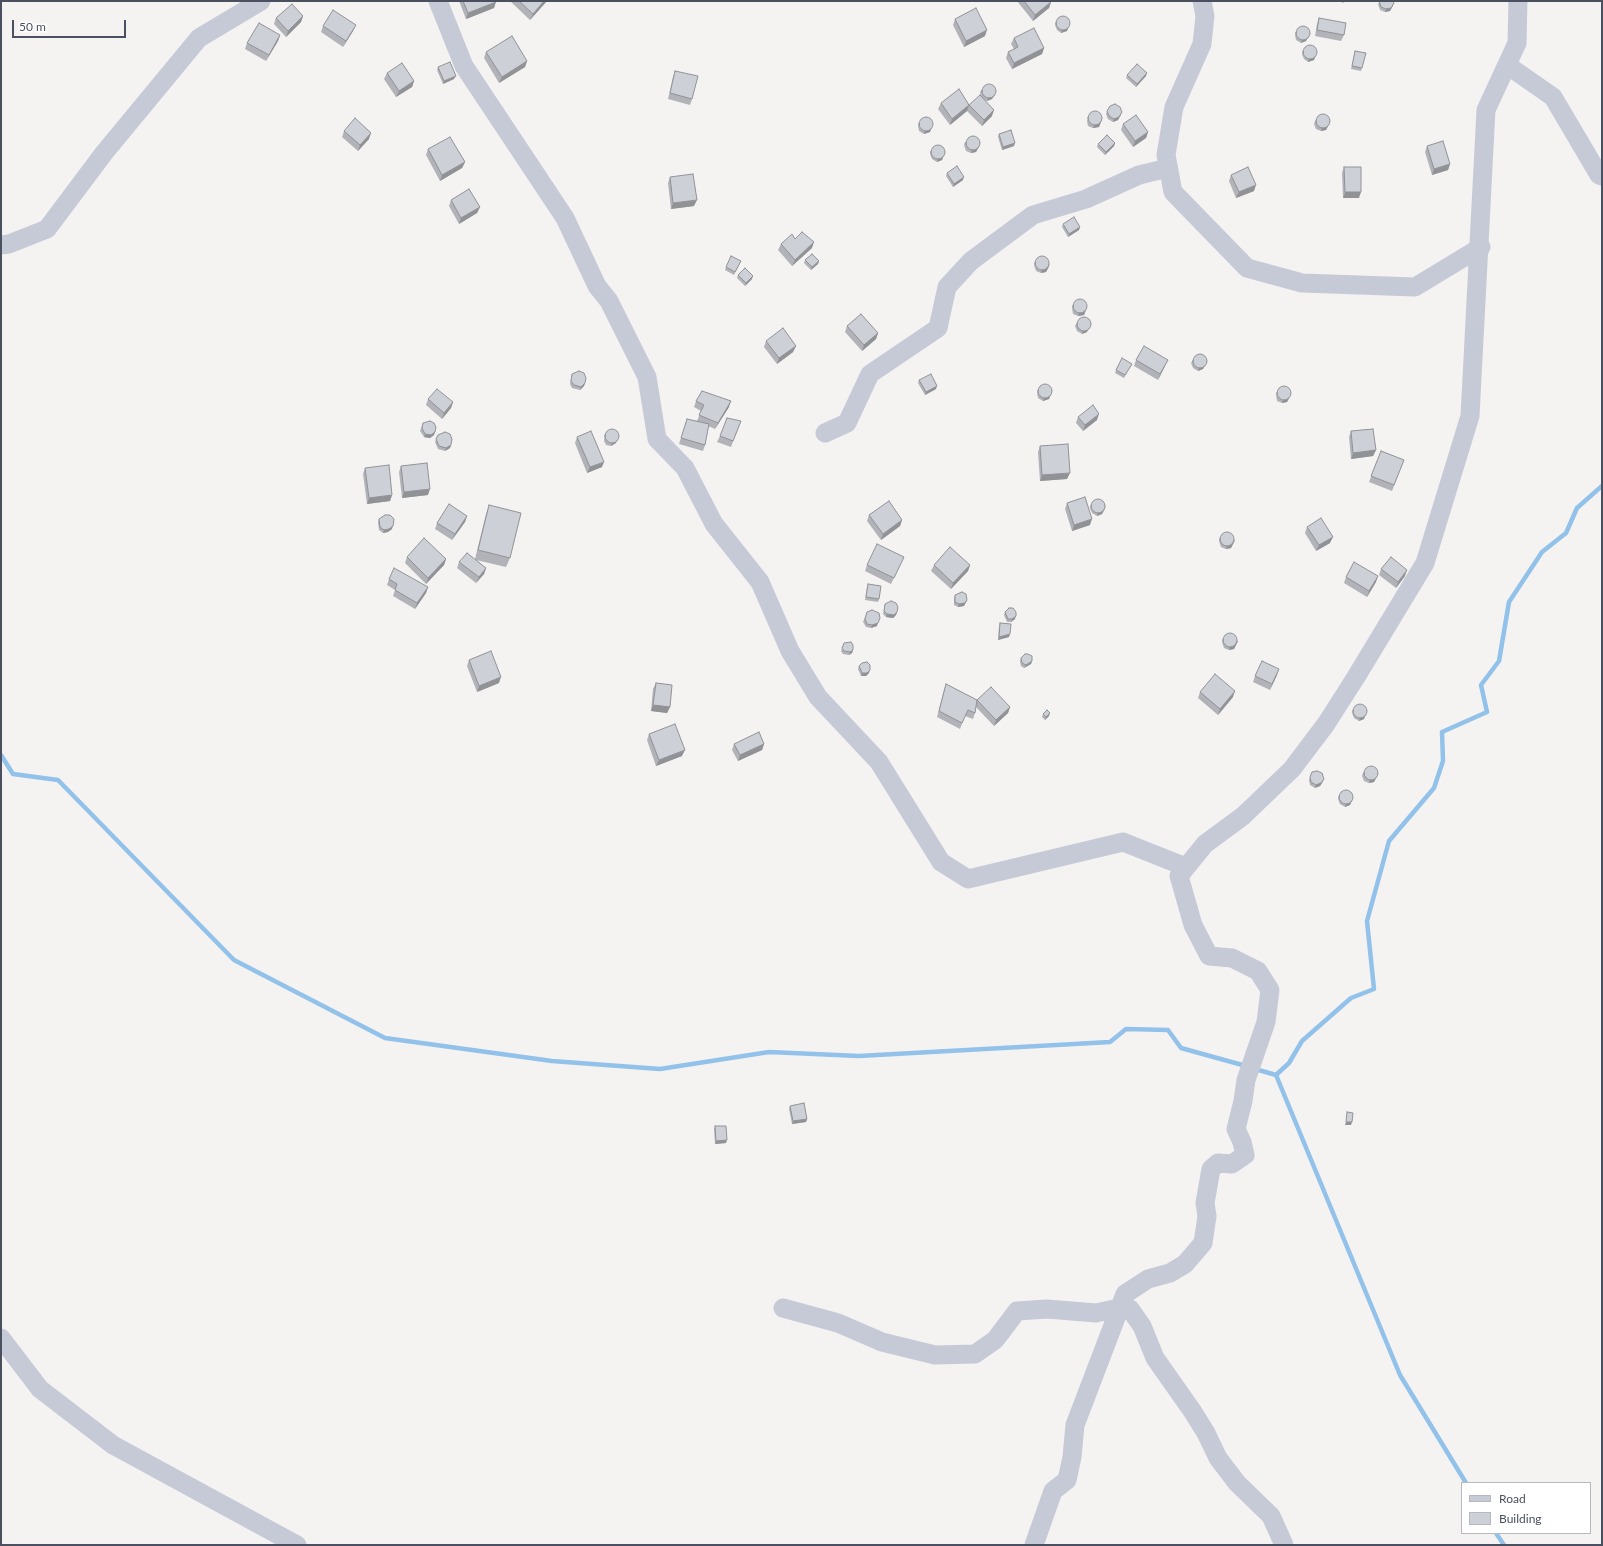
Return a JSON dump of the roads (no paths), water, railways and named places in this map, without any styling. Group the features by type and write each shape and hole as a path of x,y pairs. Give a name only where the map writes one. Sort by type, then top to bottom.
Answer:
{"street":[{"path":"1,245 9,244 47,229 104,153 199,38 261,1"},
{"path":"438,1 464,66 565,218 597,286 609,301 647,377 657,439 685,468 714,524 760,582 790,651 818,697 879,762 941,862 968,878 1123,842 1173,860 1186,867"},
{"path":"1202,1 1205,16 1202,44 1174,107 1166,155 1168,168 1173,192 1247,268 1302,283 1415,287 1480,247"},
{"path":"1034,1545 1053,1491 1067,1480 1072,1457 1075,1425 1125,1294 1148,1279 1170,1273 1184,1264 1203,1243 1207,1216 1205,1203 1211,1169 1218,1163 1232,1164 1245,1155 1242,1142 1236,1129 1243,1102 1246,1080 1266,1022 1270,990 1258,971 1232,958 1209,956 1196,931 1179,876 1205,844 1243,816 1292,770 1326,724 1425,563 1470,416 1486,110 1517,43 1518,1"},
{"path":"1507,65 1553,97 1599,175 1602,176"},
{"path":"825,433 847,423 870,374 938,328 947,287 971,261 1033,215 1086,199 1139,175 1168,168"},
{"path":"783,1308 838,1323 882,1342 935,1355 975,1354 995,1340 1017,1311 1047,1309 1096,1313 1119,1308 1130,1309 1142,1326 1155,1358 1206,1432 1218,1458 1237,1483 1271,1516 1284,1545"},
{"path":"1,1338 40,1389 113,1445 297,1545"}],"waterway":[{"path":"1255,1069 1276,1075 1289,1063 1302,1041 1351,998 1374,989 1367,921 1389,841 1434,788 1443,761 1442,732 1487,712 1481,685 1499,661 1509,602 1542,552 1566,533 1577,508 1602,486"},
{"path":"1,755 13,774 58,780 234,960 385,1038 552,1061 660,1069 769,1052 859,1056 1110,1042 1126,1029 1168,1030 1181,1048 1246,1066"},
{"path":"1276,1075 1400,1375 1465,1482"},
{"path":"1497,1534 1504,1545"}]}
